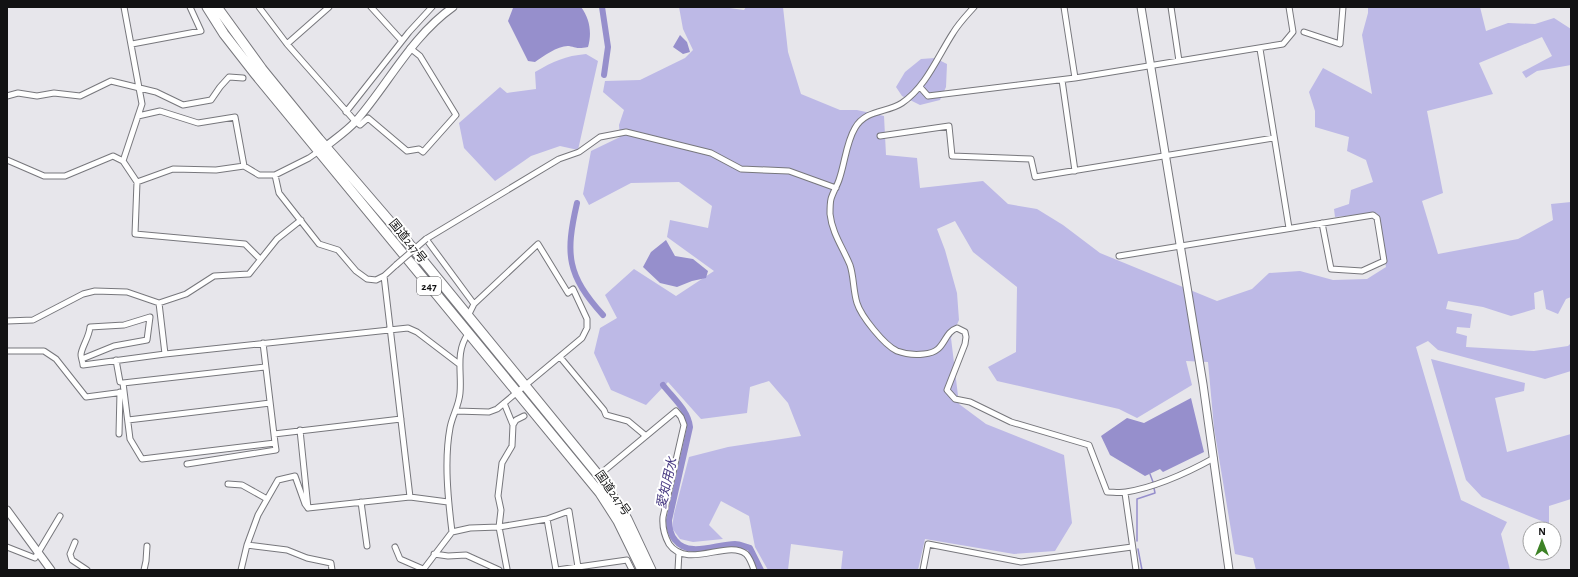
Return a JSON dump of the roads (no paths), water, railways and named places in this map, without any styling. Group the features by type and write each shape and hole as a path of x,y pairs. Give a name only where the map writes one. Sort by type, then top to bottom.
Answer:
{"highway":[{"name":"国道247号","path":"208,7 224,34 256,75 411,246 599,476 618,504 651,570"},
{"name":"国道247号","path":"217,7 322,149 468,334 600,493 618,521 637,557 642,570"}],"street":[{"path":"123,161 142,104 124,7"},
{"path":"132,44 201,31 190,7"},
{"path":"259,7 287,44 355,122 360,125 368,118 406,151 419,149 423,152 456,115 420,56 410,48"},
{"path":"287,44 329,7"},
{"path":"371,7 402,41"},
{"path":"346,112 402,41 432,7"},
{"path":"137,182 173,169 216,170 244,166 259,176 275,175 309,158 355,122 410,48 426,31 453,7"},
{"path":"974,7 954,31 920,87 902,102 871,113 855,127 836,188 830,200 831,220 836,236 849,263 858,305 864,318 886,342 897,351 906,353 923,354 933,352 940,348 951,330 957,328 965,332 965,344 947,390 949,394 955,399 970,402 1011,422 1089,445 1107,492 1125,493 1158,484 1196,469 1214,458"},
{"path":"1064,7 1075,78"},
{"path":"1141,7 1214,458 1229,570"},
{"path":"1171,7 1179,61"},
{"path":"920,87 928,96 1062,80 1260,49 1283,44 1293,32 1289,7"},
{"path":"1304,32 1340,44 1343,7"},
{"path":"1260,49 1289,228"},
{"path":"7,96 18,93 38,96 54,93 80,96 111,81 156,92 183,105 211,100 229,77 243,78"},
{"path":"1062,80 1075,171"},
{"path":"138,116 160,111 198,123 235,117 244,166"},
{"path":"880,136 949,126 952,156 1031,159 1035,177 1274,138"},
{"path":"275,175 279,193 319,244 338,250 356,271 367,280 376,280 384,276 426,240 559,159 579,152 600,137 626,132 710,153 741,169 789,171 836,188"},
{"path":"7,160 44,176 65,176 113,156 123,161 137,182 135,234 245,244 260,259"},
{"path":"1119,256 1180,245 1373,215 1378,218 1384,261 1362,271 1331,269 1322,223"},
{"path":"7,321 33,320 83,294 95,292 127,292 159,302 186,294 214,276 249,274 277,239 301,220"},
{"path":"426,240 474,304"},
{"path":"456,411 488,412 497,409 582,338 587,328 586,320 573,289 568,293 538,244 474,304 468,316"},
{"path":"384,276 410,497"},
{"path":"159,302 165,354"},
{"path":"82,359 114,346 147,340 150,317 124,325 90,327 90,335 81,354 83,365 165,354 408,328 417,332 459,364"},
{"path":"452,532 448,502 447,469 450,427 460,394 459,364 463,341 468,334"},
{"path":"187,464 276,450 263,343"},
{"path":"7,351 44,351 56,359 86,397 122,392"},
{"path":"560,357 604,410 606,415 628,421 646,436"},
{"path":"116,360 120,382 123,383 119,434"},
{"path":"123,383 265,367"},
{"path":"122,392 128,420 130,440 142,459 275,443"},
{"path":"128,420 270,403"},
{"path":"434,554 466,556 490,568 504,570 499,527 501,510 498,496 502,463 512,446 513,425 504,403"},
{"path":"605,470 676,411 681,417 684,425 663,517 662,529 672,547 678,552 694,555 730,550 740,551 746,554 751,561 754,570"},
{"path":"513,425 516,420 524,416"},
{"path":"274,434 401,419"},
{"path":"300,430 308,508"},
{"path":"241,570 247,544 258,515 278,480 295,476 305,504 308,508"},
{"path":"228,484 242,485 267,499"},
{"path":"1125,493 1136,570"},
{"path":"308,508 410,497 448,502"},
{"path":"361,502 367,546"},
{"path":"7,510 50,570"},
{"path":"395,546 400,559 423,569 452,532 470,528 499,527 547,519 569,511 578,567"},
{"path":"7,547 35,558 60,516"},
{"path":"547,519 557,570 627,560 632,570"},
{"path":"75,542 70,554 72,560 87,570"},
{"path":"247,544 287,550 308,558 331,563 332,570"},
{"path":"923,570 928,544 1021,562 1132,547"},
{"path":"144,570 147,546"},
{"path":"678,552 678,570"}],"waterway":[{"name":"愛知用水","path":"602,7 608,47 604,75"},
{"name":"愛知用水","path":"577,203 571,237 570,251 572,264 582,288 603,315"},
{"name":"愛知用水","path":"663,385 680,404 689,421 690,427 669,520 672,535 681,545 688,548 703,549 735,544 750,548 761,570"},
{"path":"1150,474 1153,482"},
{"path":"1137,541 1137,499 1155,493 1154,488"},
{"path":"1138,549 1142,570"}]}
